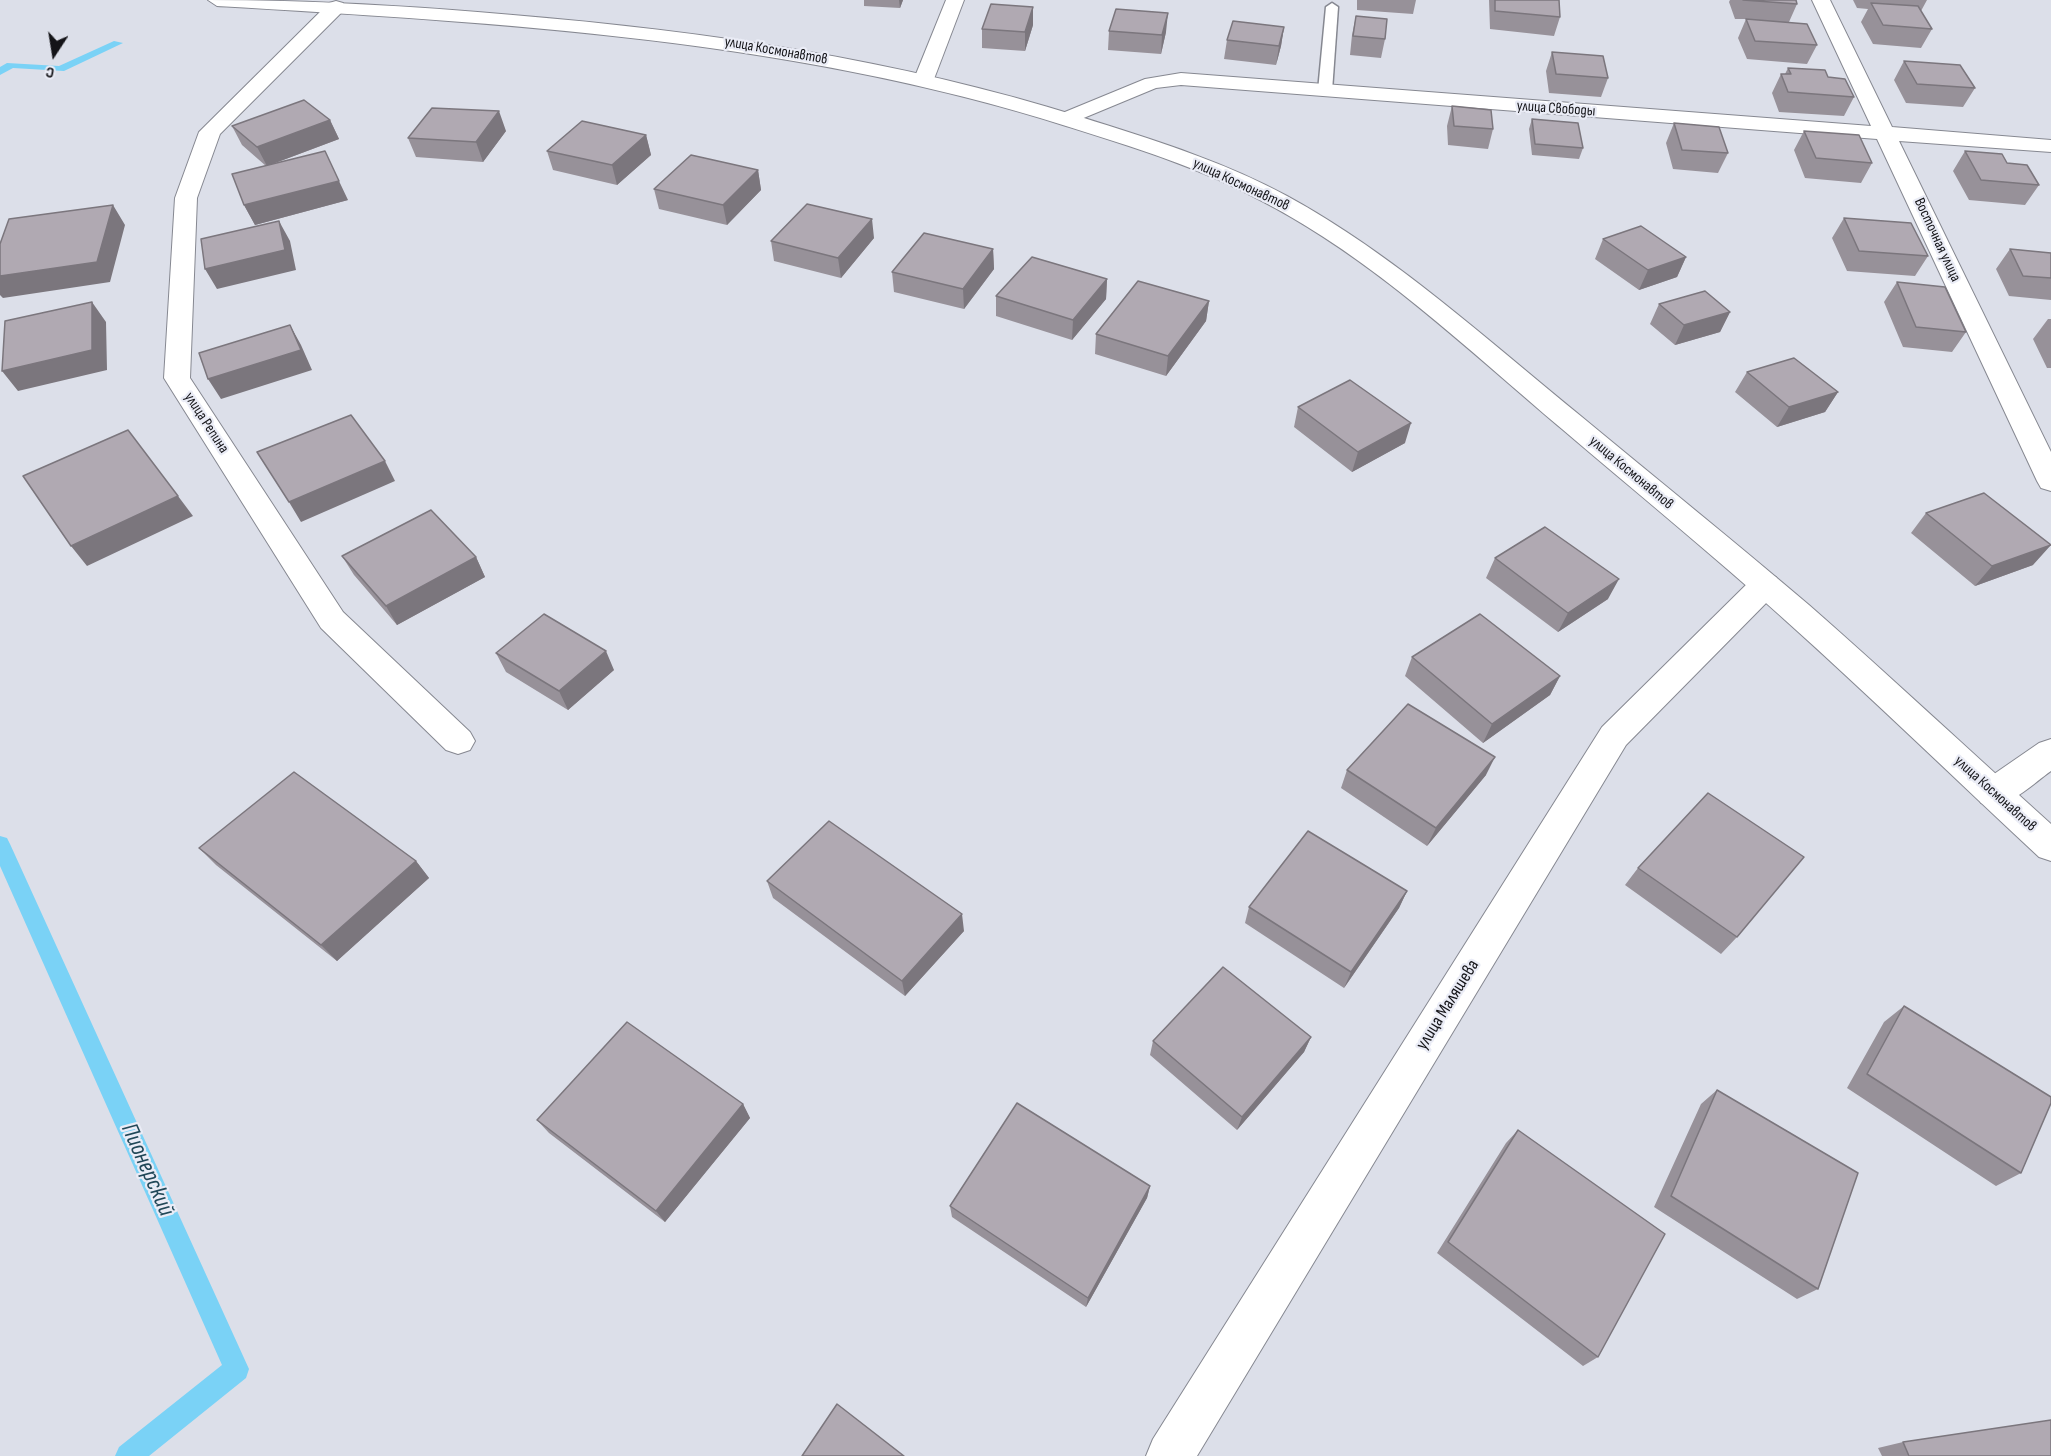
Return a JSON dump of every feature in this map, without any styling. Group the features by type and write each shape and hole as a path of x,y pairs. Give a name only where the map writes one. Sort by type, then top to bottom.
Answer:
{"street":[{"name":"улица Космонавтов","path":"217,0 468,15 705,39 815,57 924,79 1067,118 1187,160 1283,202 1398,277 1765,585 2051,846"},
{"path":"924,79 956,0"},
{"name":"Восточная улица","path":"1821,0 2051,481"},
{"name":"улица Репина","path":"336,7 210,132 186,198 177,378 332,620 458,741"},
{"name":"улица Свободы","path":"1067,118 1152,83 1181,79 2051,146"},
{"name":"улица Маляшева","path":"1170,1456 1614,736 1765,585"},
{"path":"1993,793 2051,753"}],"lane":[{"path":"1325,90 1332,7"}],"building":[{"path":"1495,0 1559,0 1560,17 1495,11"},
{"path":"1743,0 1796,0 1797,4"},
{"path":"1871,3 1918,6 1932,29 1883,25"},
{"path":"991,4 1033,7 1025,32 982,29"},
{"path":"1116,9 1168,13 1162,35 1109,31"},
{"path":"1356,16 1387,19 1385,39 1353,36"},
{"path":"1746,19 1807,24 1817,45 1755,41"},
{"path":"1233,21 1284,27 1279,46 1227,40"},
{"path":"1552,52 1603,56 1608,78 1556,74"},
{"path":"1904,61 1960,65 1975,88 1917,84"},
{"path":"1788,68 1825,70 1828,77 1845,79 1854,97 1788,92 1781,74 1791,74"},
{"path":"304,100 330,120 257,147 232,126"},
{"path":"1452,106 1491,110 1493,129 1454,126"},
{"path":"432,108 499,111 476,142 408,138"},
{"path":"1532,119 1578,123 1583,148 1535,144"},
{"path":"582,121 646,135 612,165 547,151"},
{"path":"1674,123 1719,127 1728,153 1682,150"},
{"path":"1804,131 1859,135 1872,163 1816,158"},
{"path":"325,151 339,181 244,205 232,174"},
{"path":"1965,151 2002,154 2007,163 2027,165 2039,185 1981,180"},
{"path":"691,155 758,170 723,205 654,189"},
{"path":"807,204 872,219 838,258 771,241"},
{"path":"113,205 97,262 0,276 0,244 9,219"},
{"path":"1844,218 1911,223 1928,256 1859,251"},
{"path":"279,221 285,250 205,269 201,239"},
{"path":"1641,226 1686,257 1648,270 1603,239"},
{"path":"924,233 993,249 963,289 892,272"},
{"path":"2010,249 2051,253 2051,278 2023,276"},
{"path":"1032,257 1107,279 1073,320 996,296"},
{"path":"1138,281 1209,301 1168,356 1096,334"},
{"path":"1897,282 1945,287 1966,332 1916,327"},
{"path":"1705,291 1730,312 1684,325 1659,304"},
{"path":"92,302 92,350 2,371 5,321"},
{"path":"290,325 301,350 208,379 199,353"},
{"path":"1794,358 1838,392 1789,407 1747,372"},
{"path":"1350,380 1411,423 1358,452 1298,407"},
{"path":"351,415 385,461 289,502 257,452"},
{"path":"128,430 178,496 71,546 23,476"},
{"path":"1984,493 2051,545 1992,566 1926,513"},
{"path":"431,510 476,557 386,606 342,556"},
{"path":"1545,527 1619,579 1568,613 1495,558"},
{"path":"544,614 606,651 559,691 496,653"},
{"path":"1480,614 1560,676 1492,724 1412,657"},
{"path":"1408,704 1495,757 1436,828 1347,770"},
{"path":"294,772 416,861 321,945 199,848"},
{"path":"1708,793 1804,857 1737,937 1638,868"},
{"path":"829,821 962,914 902,981 767,881"},
{"path":"1308,831 1407,891 1351,972 1249,907"},
{"path":"1223,967 1311,1037 1242,1117 1153,1041"},
{"path":"1904,1006 2051,1097 2051,1103 2021,1173 1867,1074"},
{"path":"627,1022 743,1104 656,1211 537,1120"},
{"path":"1717,1090 1858,1173 1818,1289 1671,1196"},
{"path":"1017,1103 1150,1186 1088,1298 950,1206"},
{"path":"1518,1130 1665,1234 1598,1357 1448,1242"},
{"path":"837,1404 904,1456 802,1456"},
{"path":"2051,1420 2051,1456 1909,1456 1903,1442"}],"waterway":[{"name":"Пионерский","path":"0,72 11,65 60,69 118,43"},
{"name":"Пионерский","path":"0,844 237,1369 128,1456"}]}
